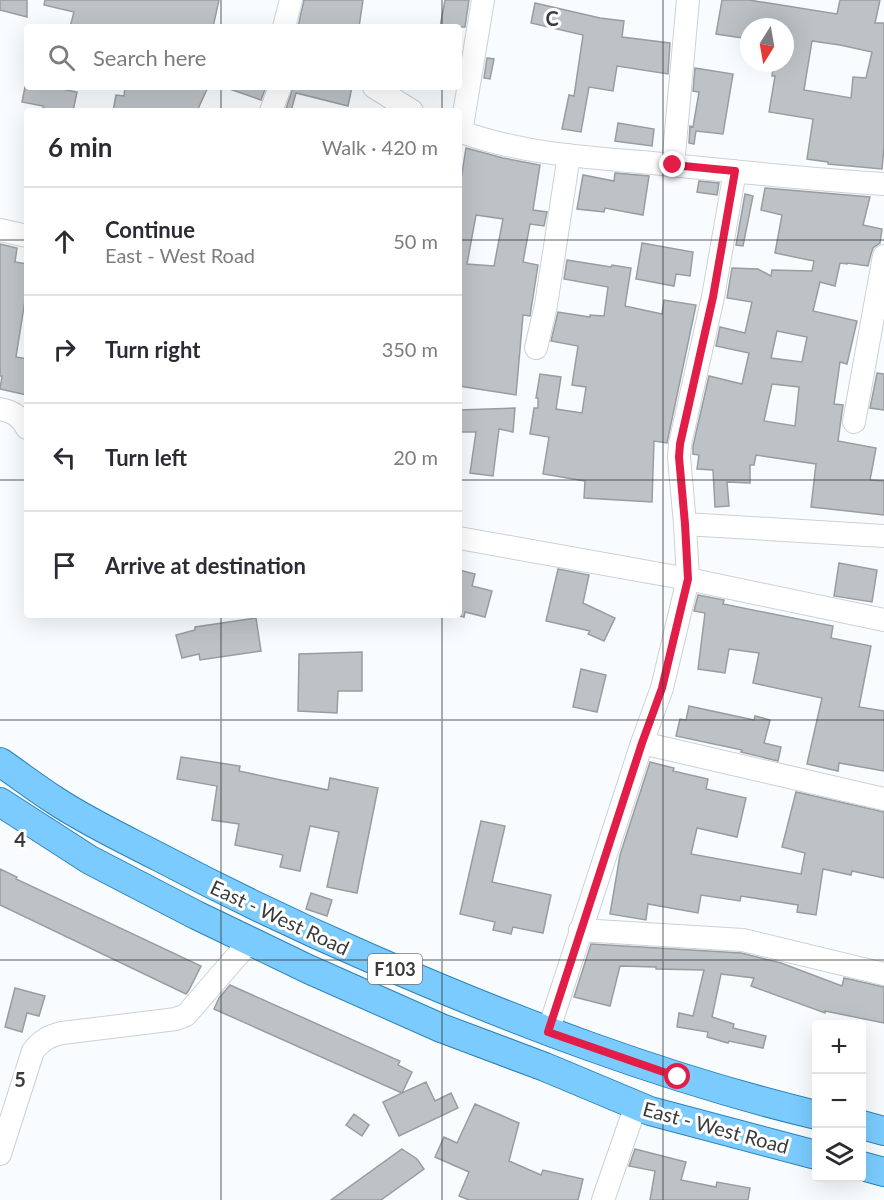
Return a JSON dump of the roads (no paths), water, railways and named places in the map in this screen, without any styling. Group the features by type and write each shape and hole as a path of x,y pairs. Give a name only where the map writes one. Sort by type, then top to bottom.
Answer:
{"main road":[{"name":"East - West Road","path":"0,762 56,801 205,881 300,928 443,990 548,1032 678,1077 812,1114"},
{"path":"43,830 56,801"},
{"name":"East - West Road","path":"0,802 90,860 196,915 308,969 441,1028 545,1067 650,1111 812,1154"},
{"path":"866,1126 884,1131"},
{"path":"866,1167 884,1172"}],"street":[{"path":"285,24 291,0"},
{"path":"462,120 483,0"},
{"path":"673,165 688,0"},
{"path":"273,108 279,90"},
{"path":"379,90 407,108"},
{"path":"462,132 488,141 569,155 814,180 884,184"},
{"path":"537,348 546,305 569,155"},
{"path":"548,1032 662,688 688,579 680,444 713,297 735,171"},
{"path":"0,230 24,235"},
{"path":"854,422 884,256"},
{"path":"0,410 7,410 18,416 24,424"},
{"path":"685,524 884,536"},
{"path":"462,539 688,579 884,620"},
{"path":"642,743 884,799"},
{"path":"580,930 743,940 884,974"},
{"path":"0,1154 33,1051 41,1042 62,1032 176,1019 186,1015 250,941"},
{"path":"603,1200 636,1106"}]}
